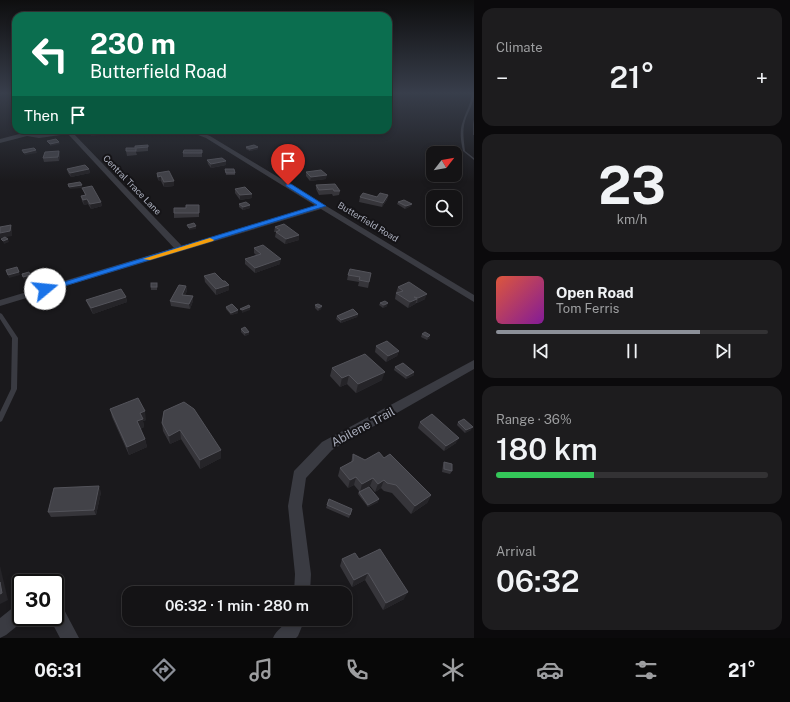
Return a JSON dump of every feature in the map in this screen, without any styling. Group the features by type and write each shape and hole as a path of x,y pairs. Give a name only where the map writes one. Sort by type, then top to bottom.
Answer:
{"street":[{"path":"0,141 21,134"},
{"path":"32,134 39,136 60,134"},
{"name":"Central Trace Lane","path":"71,134 180,249"},
{"name":"Butterfield Road","path":"202,134 323,206 474,299"},
{"path":"0,135 14,137"},
{"path":"0,302 323,206"},
{"name":"Abilene Trail","path":"302,586 303,574 295,506 299,474 327,446 474,364"},
{"path":"0,629 12,619"},
{"path":"64,626 70,638"},
{"path":"282,638 292,630 293,626"}],"lane":[{"path":"464,123 464,151 474,159"},
{"path":"0,315 15,338 14,389 0,419"}],"building":[{"path":"56,139 59,142 50,144 47,141"},
{"path":"148,145 148,147 136,148 136,151 126,151 126,148 135,148 135,146"},
{"path":"254,145 258,147 250,149 246,147"},
{"path":"34,148 36,150 24,153 22,150"},
{"path":"184,150 202,150 202,153 183,153"},
{"path":"59,151 58,157 43,158 45,152"},
{"path":"222,158 226,161 211,164 207,160"},
{"path":"291,162 300,166 294,168 285,163"},
{"path":"85,165 89,169 70,173 67,169"},
{"path":"225,169 234,169 235,173 226,173"},
{"path":"321,170 327,175 311,177 306,172"},
{"path":"169,171 174,181 164,182 161,176 158,177 157,173"},
{"path":"80,182 82,185 69,187 68,184"},
{"path":"335,184 340,191 334,191 333,189 319,190 316,185"},
{"path":"92,186 101,202 90,204 87,199 83,200 81,196 86,195 82,188"},
{"path":"245,187 252,194 240,195 235,189"},
{"path":"363,193 377,197 380,193 388,195 383,203 360,197"},
{"path":"404,200 412,204 406,206 398,202"},
{"path":"246,202 250,205 243,207 239,204"},
{"path":"186,205 199,205 199,213 174,213 174,208 186,208"},
{"path":"194,223 196,226 189,228 187,225"},
{"path":"284,224 299,235 286,239 276,232 280,230 275,227"},
{"path":"11,225 10,231 0,233 0,227"},
{"path":"5,237 8,239 3,241 1,239"},
{"path":"263,245 281,259 255,268 245,259 261,254 254,248"},
{"path":"17,267 19,272 8,275 6,270"},
{"path":"350,269 371,273 369,282 359,280 360,277 348,275"},
{"path":"29,272 30,275 23,277 22,274"},
{"path":"215,273 229,285 216,289 204,276"},
{"path":"409,282 427,294 418,298 414,297 417,299 410,302 396,293 403,291 398,287"},
{"path":"151,283 157,283 157,287 151,287"},
{"path":"179,285 186,286 182,295 193,296 189,304 170,301"},
{"path":"121,289 126,297 91,308 86,300"},
{"path":"385,301 388,303 384,305 380,303"},
{"path":"232,304 238,310 231,313 226,307"},
{"path":"318,304 322,306 319,308 315,305"},
{"path":"249,305 250,307 242,310 240,309"},
{"path":"353,309 358,314 341,320 337,316"},
{"path":"245,327 249,332 245,333 241,329"},
{"path":"425,332 430,335 428,337 422,334"},
{"path":"387,341 399,351 388,356 376,346"},
{"path":"365,354 385,372 358,384 349,375 342,378 332,368"},
{"path":"403,363 414,372 407,376 395,367"},
{"path":"138,398 145,411 140,413 143,419 137,421 145,439 127,447 110,409"},
{"path":"184,402 194,409 221,450 200,460 180,430 169,436 162,423 164,411"},
{"path":"432,414 459,438 446,446 420,422"},
{"path":"464,419 473,427 466,430 458,422"},
{"path":"379,452 384,458 390,454 431,495 415,506 396,485 387,483 384,480 378,484 373,478 362,484 356,477 350,480 340,468 353,461 353,454 365,460"},
{"path":"444,462 452,464 452,471 444,469"},
{"path":"99,486 94,510 48,512 54,488"},
{"path":"369,487 379,499 368,505 359,492"},
{"path":"329,499 352,509 350,515 327,505"},
{"path":"380,549 408,592 386,603 368,573 354,580 342,559 355,553 359,559"},
{"path":"0,582 2,593 0,594"}],"slow traffic":[{"path":"147,259 210,240"}],"route":[{"path":"45,289 323,206 288,185"}]}
